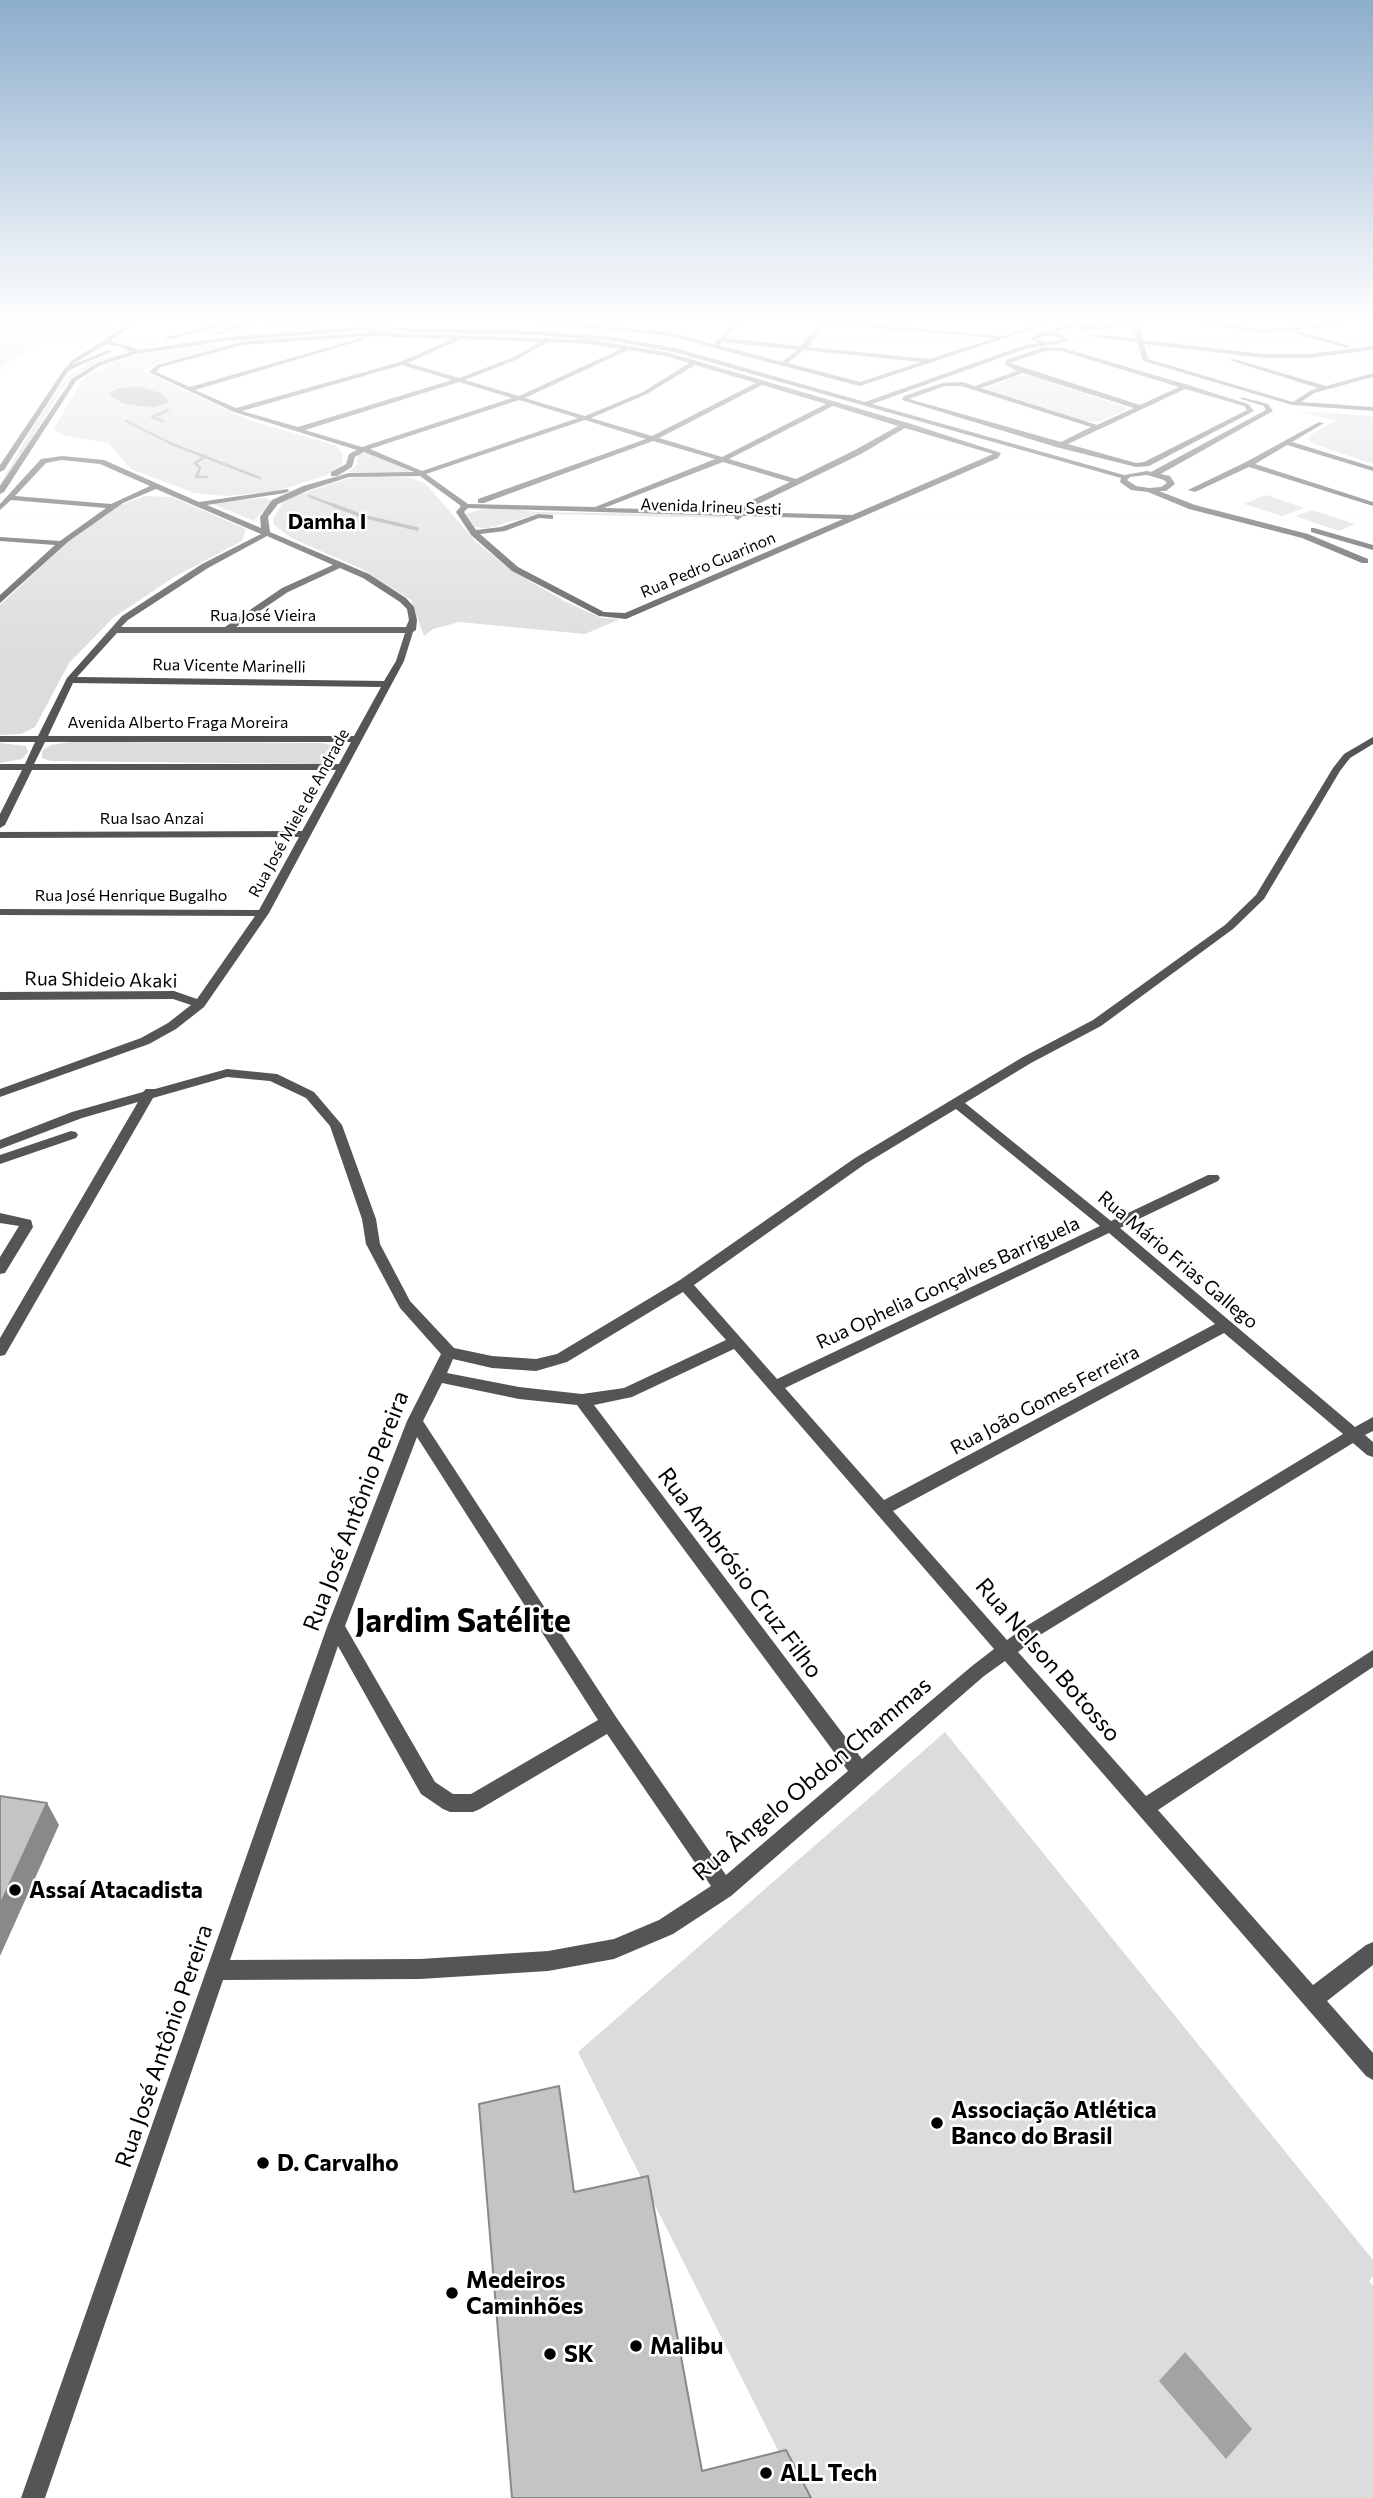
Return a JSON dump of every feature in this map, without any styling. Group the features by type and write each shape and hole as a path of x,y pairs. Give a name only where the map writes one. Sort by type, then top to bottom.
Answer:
{"street":[{"path":"0,470 22,437"},
{"path":"0,492 37,437"},
{"path":"320,437 413,468 466,506"},
{"path":"198,504 222,499 266,496 329,477 349,465 352,456 363,449 401,437"},
{"path":"266,534 264,517 270,506 306,488 349,475 420,474 530,437"},
{"path":"649,437 798,481"},
{"path":"474,533 460,512 466,506 657,437"},
{"path":"592,510 723,459 767,437"},
{"path":"738,518 745,507 882,437"},
{"name":"Rua Pedro Guarinon","path":"474,533 515,569 602,614 626,616 995,456 994,449 950,437"},
{"path":"988,437 1124,477 1128,485 1192,507 1306,536 1369,563"},
{"path":"1014,437 1154,474 1170,481 1163,489"},
{"path":"1030,437 1135,469"},
{"path":"1059,445 1077,437"},
{"path":"1124,477 1200,437"},
{"path":"1154,474 1224,437"},
{"path":"1192,490 1249,464 1298,437"},
{"path":"1287,443 1373,469"},
{"path":"0,508 38,465 53,458 101,462 366,576 403,600 411,609 412,630"},
{"path":"1249,464 1373,504"},
{"path":"0,600 61,543 114,506 156,486"},
{"path":"1149,490 1163,489 1189,499 1336,535 1373,550"},
{"path":"175,494 222,499"},
{"path":"11,498 114,506"},
{"name":"Avenida Irineu Sesti","path":"466,506 489,504 523,509 592,510 802,523 814,529 813,535"},
{"name":"Avenida Irineu Sesti","path":"474,533 502,529 538,516 855,517"},
{"path":"0,825 70,680 114,630 125,618 205,566 266,534"},
{"path":"0,539 61,543"},
{"path":"1369,563 1365,555 1373,550"},
{"path":"227,630 285,590 339,565"},
{"path":"0,585 15,586"},
{"name":"Rua José Vieira","path":"114,630 412,630"},
{"name":"Rua José Miele de Andrade","path":"0,1093 145,1041 173,1026 200,1004 262,913 388,684 412,630"},
{"name":"Rua Vicente Marinelli","path":"70,680 388,684"},
{"name":"Avenida Alberto Fraga Moreira","path":"0,739 357,739"},
{"path":"0,1145 150,1092 226,1073 272,1077 310,1094 336,1125 369,1219 373,1244 405,1304 449,1353 492,1362 536,1365 562,1358 685,1284 860,1160 956,1102 1097,1023 1229,927 1260,897 1335,770 1347,756 1373,740"},
{"path":"0,767 341,767"},
{"name":"Rua Isao Anzai","path":"0,835 304,834"},
{"name":"Rua José Henrique Bugalho","path":"0,912 262,913"},
{"name":"Rua Shideio Akaki","path":"0,996 174,995 200,1004"},
{"path":"0,1351 150,1092"},
{"name":"Rua Mário Frias Gallego","path":"956,1102 1110,1227 1373,1451"},
{"path":"0,1160 71,1135"},
{"name":"Rua Ophelia Gonçalves Barriguela","path":"775,1386 1213,1178"},
{"path":"0,1218 26,1223 26,1227 0,1269"},
{"name":"Rua Nelson Botosso","path":"685,1284 1373,2069"},
{"name":"Rua João Gomes Ferreira","path":"882,1508 1226,1325"},
{"path":"436,1376 519,1394 582,1400 627,1393 736,1342"},
{"name":"Rua José Antônio Pereira","path":"33,2498 336,1627 415,1421 449,1353"},
{"name":"Rua Ambrósio Cruz Filho","path":"582,1400 861,1773"},
{"path":"415,1421 610,1723 723,1889"},
{"name":"Rua Ângelo Obdon Chammas","path":"215,1970 420,1969 548,1961 614,1949 666,1927 723,1889 1006,1650 1373,1423"},
{"path":"336,1627 428,1788 450,1803 473,1803 610,1723"},
{"path":"1144,1808 1373,1658"},
{"path":"1312,1999 1373,1952"}],"shaded area":[{"path":"27,437 33,437 0,490 0,484"},
{"path":"72,437 306,437 335,445 343,454 342,464 327,475 277,491 226,496 194,493 131,469 108,443"},
{"path":"1373,437 1373,464 1311,443 1309,438"},
{"path":"367,453 412,470 406,473 349,472 357,464 358,455"},
{"path":"350,478 411,478 426,484 476,542 511,570 566,602 602,618 620,619 585,634 459,622 433,629 424,636 411,600 362,569 291,538 274,525 273,519 283,502 292,497"},
{"path":"1266,495 1304,508 1282,516 1244,504"},
{"path":"146,496 172,497 246,529 242,541 174,577 113,618 69,663 35,727 21,734 0,735 0,605 70,540 117,506"},
{"path":"264,498 272,501 254,521 210,503"},
{"path":"491,506 538,512 726,515 725,518 538,514 488,528 475,527 466,514"},
{"path":"1312,510 1355,524 1339,531 1295,516"},
{"path":"70,742 324,743 341,749 339,756 322,764 51,761 42,758 42,751 51,745"},
{"path":"0,743 26,746 28,752 22,759 0,763"},
{"name":"Associação Atlética Banco do Brasil","path":"945,1732 1373,2260 1373,2276 1369,2281 1373,2286 1373,2498 802,2498 578,2052"},
{"path":"1185,2352 1252,2429 1226,2459 1159,2381"}],"building":[{"path":"0,1796 47,1803 0,1905"},
{"path":"559,2086 574,2192 648,2176 702,2471 786,2450 811,2498 512,2498 479,2104"}],"waterway":[{"path":"157,437 205,457"},
{"path":"205,457 260,478"},
{"path":"205,457 195,463 200,468 196,477 207,477"},
{"path":"309,496 338,507"},
{"path":"333,505 362,516 417,529"}],"place":[{"name":"Assaí Atacadista","path":"15,1890"},
{"name":"Associação Atlética Banco do Brasil","path":"937,2123"},
{"name":"D. Carvalho","path":"263,2163"},
{"name":"Medeiros Caminhões","path":"452,2293"},
{"name":"Malibu","path":"636,2346"},
{"name":"SK","path":"550,2354"},
{"name":"ALL Tech","path":"766,2473"}],"district":[{"name":"Damha I","path":"327,522"},
{"name":"Jardim Satélite","path":"463,1621"}]}
